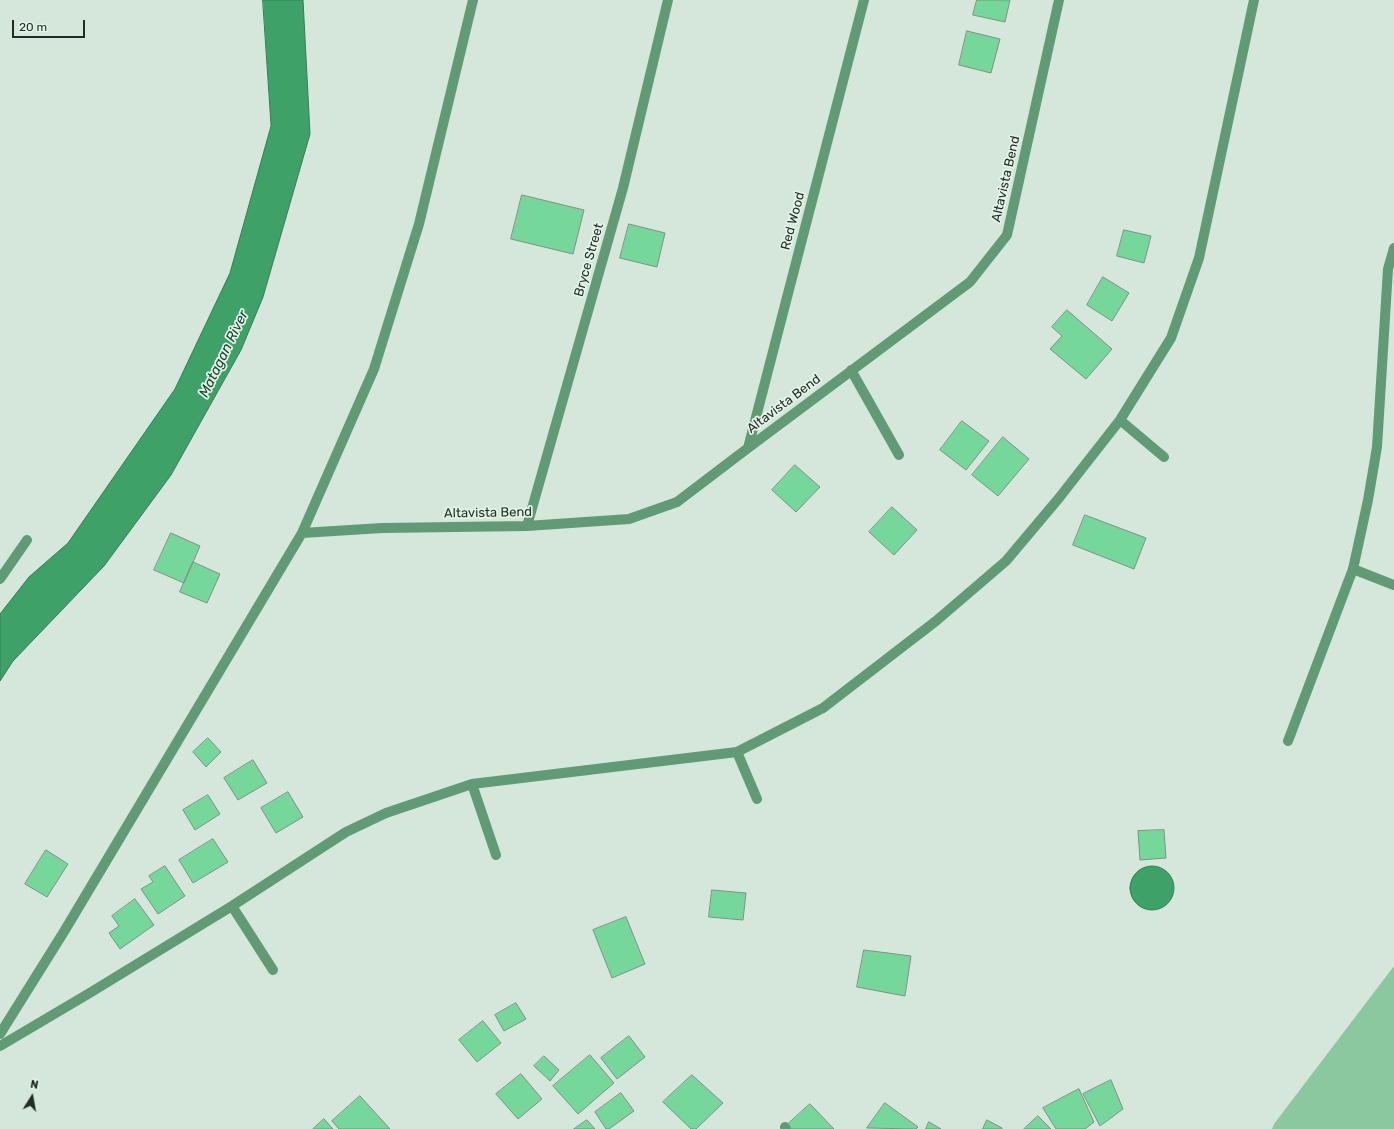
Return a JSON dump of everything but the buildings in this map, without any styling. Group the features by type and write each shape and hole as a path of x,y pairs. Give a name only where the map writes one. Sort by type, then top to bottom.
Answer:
{"street":[{"path":"0,1034 65,930 302,533 374,369 419,224 473,0"},
{"name":"Bryce Street","path":"528,526 623,188 668,0"},
{"name":"Red Wood","path":"748,448 864,0"},
{"name":"Altavista Bend","path":"302,533 382,528 528,526 629,519 677,502 970,282 1007,235 1059,0"},
{"path":"0,1046 232,906 346,832 386,813 472,784 737,752 823,708 936,621 1006,560 1060,498 1120,420 1171,338 1199,258 1254,0"},
{"path":"1288,741 1353,569 1368,500 1377,447 1388,269 1394,248"},
{"path":"851,370 899,455"},
{"path":"1120,420 1164,457"},
{"path":"0,579 28,540"},
{"path":"1353,569 1394,585"},
{"path":"737,752 757,798"},
{"path":"472,784 496,855"},
{"path":"232,906 273,970"}],"shaded area":[{"path":"1394,966 1394,1129 1272,1129 1274,1124"}],"water":[{"name":"Matagan River","path":"263,0 303,0 310,134 263,297 241,350 171,475 104,566 13,661 0,681 0,614 29,577 68,543 175,389 230,273 271,126"},
{"path":"1152,866 1164,870 1170,876 1174,888 1170,900 1164,906 1152,910 1140,906 1134,900 1130,888 1134,876 1140,870"}]}
